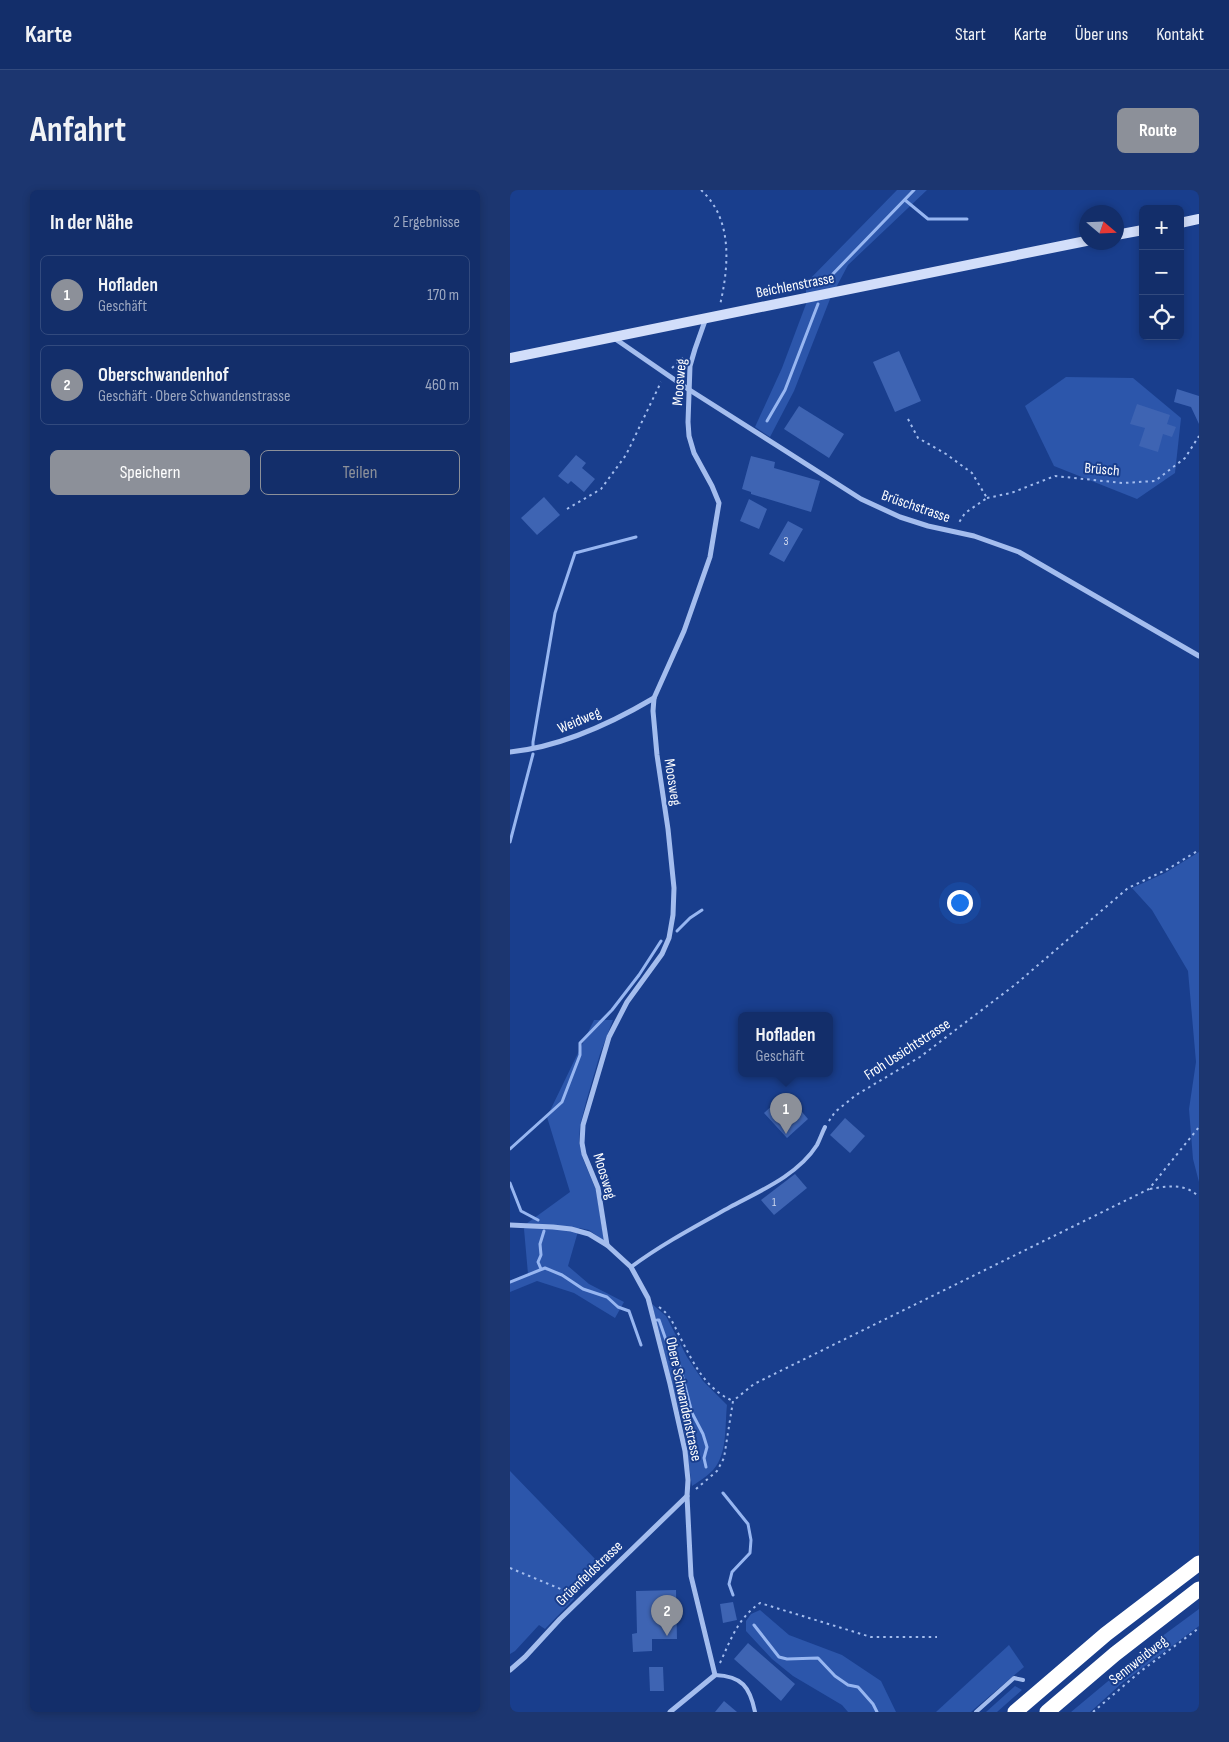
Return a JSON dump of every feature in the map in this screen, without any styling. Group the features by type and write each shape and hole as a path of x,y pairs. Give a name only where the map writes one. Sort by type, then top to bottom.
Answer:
{"highway":[{"path":"1016,1712 1100,1639 1199,1563"},
{"path":"1047,1712 1115,1654 1199,1589"}],"street":[{"path":"1184,222 1199,219"},
{"path":"1124,234 1139,231"},
{"name":"Beichlenstrasse","path":"510,358 1079,243"},
{"name":"Moosweg","path":"607,1245 598,1188 584,1154 582,1125 608,1037 628,1002 662,954 669,938 673,914 674,888 654,725 654,698 684,630 710,557 718,503 712,486 694,453 688,422 690,366 694,349 706,318"},
{"name":"Brüschstrasse","path":"613,337 666,374 861,499 900,517 999,544 1018,552 1199,656"},
{"name":"Weidweg","path":"510,752 546,747 563,741 654,698"},
{"name":"Obere Schwandenstrasse","path":"510,1226 571,1228 588,1234 607,1245 631,1267 648,1298 685,1451 688,1480 691,1576 715,1675"},
{"name":"Grüenfeldstrasse","path":"510,1670 582,1597 687,1496"},
{"path":"670,1712 715,1675"}],"lane":[{"path":"631,1267 646,1255 776,1182 800,1164 817,1145 825,1127"},
{"path":"715,1675 728,1675 743,1684 751,1695 755,1712"},
{"path":"976,1712 1014,1678 1023,1680"}],"path":[{"path":"701,190 715,207 722,222 726,242 727,263 718,316"},
{"path":"568,509 601,489 626,455 666,374 694,349"},
{"path":"908,419 918,438 972,472 987,498 965,513 952,532"},
{"name":"Brüsch","path":"987,498 1011,493 1055,476 1123,483 1155,481 1185,458 1199,436"},
{"name":"Froh Ussichtstrasse","path":"825,1127 835,1112 846,1102 920,1057 1016,984 1128,888 1168,869 1199,850"},
{"path":"1148,1189 1199,1127"},
{"path":"687,1496 717,1471 724,1458 732,1401 754,1384 1148,1189 1171,1185 1193,1191 1199,1197"},
{"path":"648,1298 668,1314 701,1376 722,1396 732,1401"},
{"path":"510,1568 582,1597"},
{"path":"715,1675 735,1630 748,1611 760,1603 871,1637 937,1638"},
{"name":"Sennweidweg","path":"1093,1712 1141,1671 1199,1628"}],"shaded area":[{"path":"897,190 927,190 848,265 830,299 794,391 770,437 755,427 782,368 806,304 806,283"},
{"path":"1066,377 1133,378 1181,418 1175,473 1137,499 1054,466 1025,406"},
{"path":"1199,852 1199,1182 1193,1159 1189,1109 1196,1062 1188,971 1152,910 1132,888 1165,873"},
{"path":"594,1020 613,1020 600,1054 586,1102 580,1126 579,1142 583,1159 596,1190 604,1241 589,1230 579,1228 568,1266 589,1284 624,1302 615,1318 574,1293 537,1281 510,1292 510,1282 528,1274 524,1229 526,1224 570,1192 547,1117"},
{"path":"652,1304 666,1316 687,1357 703,1381 727,1405 721,1457 713,1470 692,1486 683,1426"},
{"path":"510,1471 599,1563 572,1590 574,1599 545,1629 539,1625 510,1654"},
{"path":"1199,1609 1199,1626 1122,1683 1090,1712 1071,1712 1161,1637"},
{"path":"760,1610 789,1635 842,1655 881,1681 896,1712 848,1712 842,1705 793,1676 772,1659 746,1631 746,1621 751,1614"},
{"path":"1009,1645 1024,1667 971,1712 936,1712"},
{"path":"1015,1686 1022,1690 997,1712 986,1712"}],"building":[{"path":"899,351 921,401 895,412 873,362"},
{"path":"1177,389 1199,396 1199,424 1191,407 1174,402"},
{"path":"1137,404 1170,415 1167,424 1176,427 1172,437 1163,434 1158,452 1139,446 1145,428 1130,424"},
{"path":"799,406 844,434 829,458 784,429"},
{"path":"576,455 586,463 582,468 595,479 584,492 571,481 568,484 558,476"},
{"path":"751,456 775,462 774,468 820,481 811,512 751,494 751,492 742,489"},
{"path":"544,497 560,515 537,535 521,518"},
{"path":"749,499 767,509 759,529 740,521"},
{"path":"788,521 803,529 784,562 769,554"},
{"path":"786,1093 808,1119 787,1138 764,1113"},
{"path":"845,1118 865,1136 850,1153 830,1135"},
{"path":"795,1174 807,1188 774,1215 761,1200"},
{"path":"676,1590 677,1639 652,1639 652,1651 633,1652 632,1634 637,1633 636,1591"},
{"path":"733,1602 737,1620 723,1623 720,1604"},
{"path":"748,1643 795,1684 781,1701 734,1659"},
{"path":"649,1667 663,1667 664,1691 650,1691"},
{"path":"724,1701 737,1712 715,1712"}],"waterway":[{"path":"828,279 914,190"},
{"path":"905,200 928,219 967,219"},
{"path":"767,421 785,390 818,304"},
{"path":"533,748 555,613 575,553 636,537"},
{"path":"510,842 533,754"},
{"path":"677,931 690,918 702,910"},
{"path":"510,1149 562,1102 580,1055 580,1043 612,1010 639,975 661,941"},
{"path":"510,1183 521,1211 538,1220"},
{"path":"541,1269 538,1262 541,1255 540,1244 544,1231"},
{"path":"510,1282 545,1268 562,1275 583,1289 607,1297 618,1307 629,1311 641,1345"},
{"path":"657,1320 659,1320 666,1340 680,1367 692,1413 703,1434 707,1447 704,1458 706,1467"},
{"path":"723,1493 748,1524 751,1540 750,1553 732,1572 729,1584 733,1595"},
{"path":"754,1625 779,1657 787,1659 818,1658 835,1676 848,1685 858,1687 873,1704 877,1712"}],"place":[{"name":"Hofladen","path":"786,1134"},
{"name":"Oberschwandenhof","path":"667,1636"}]}
